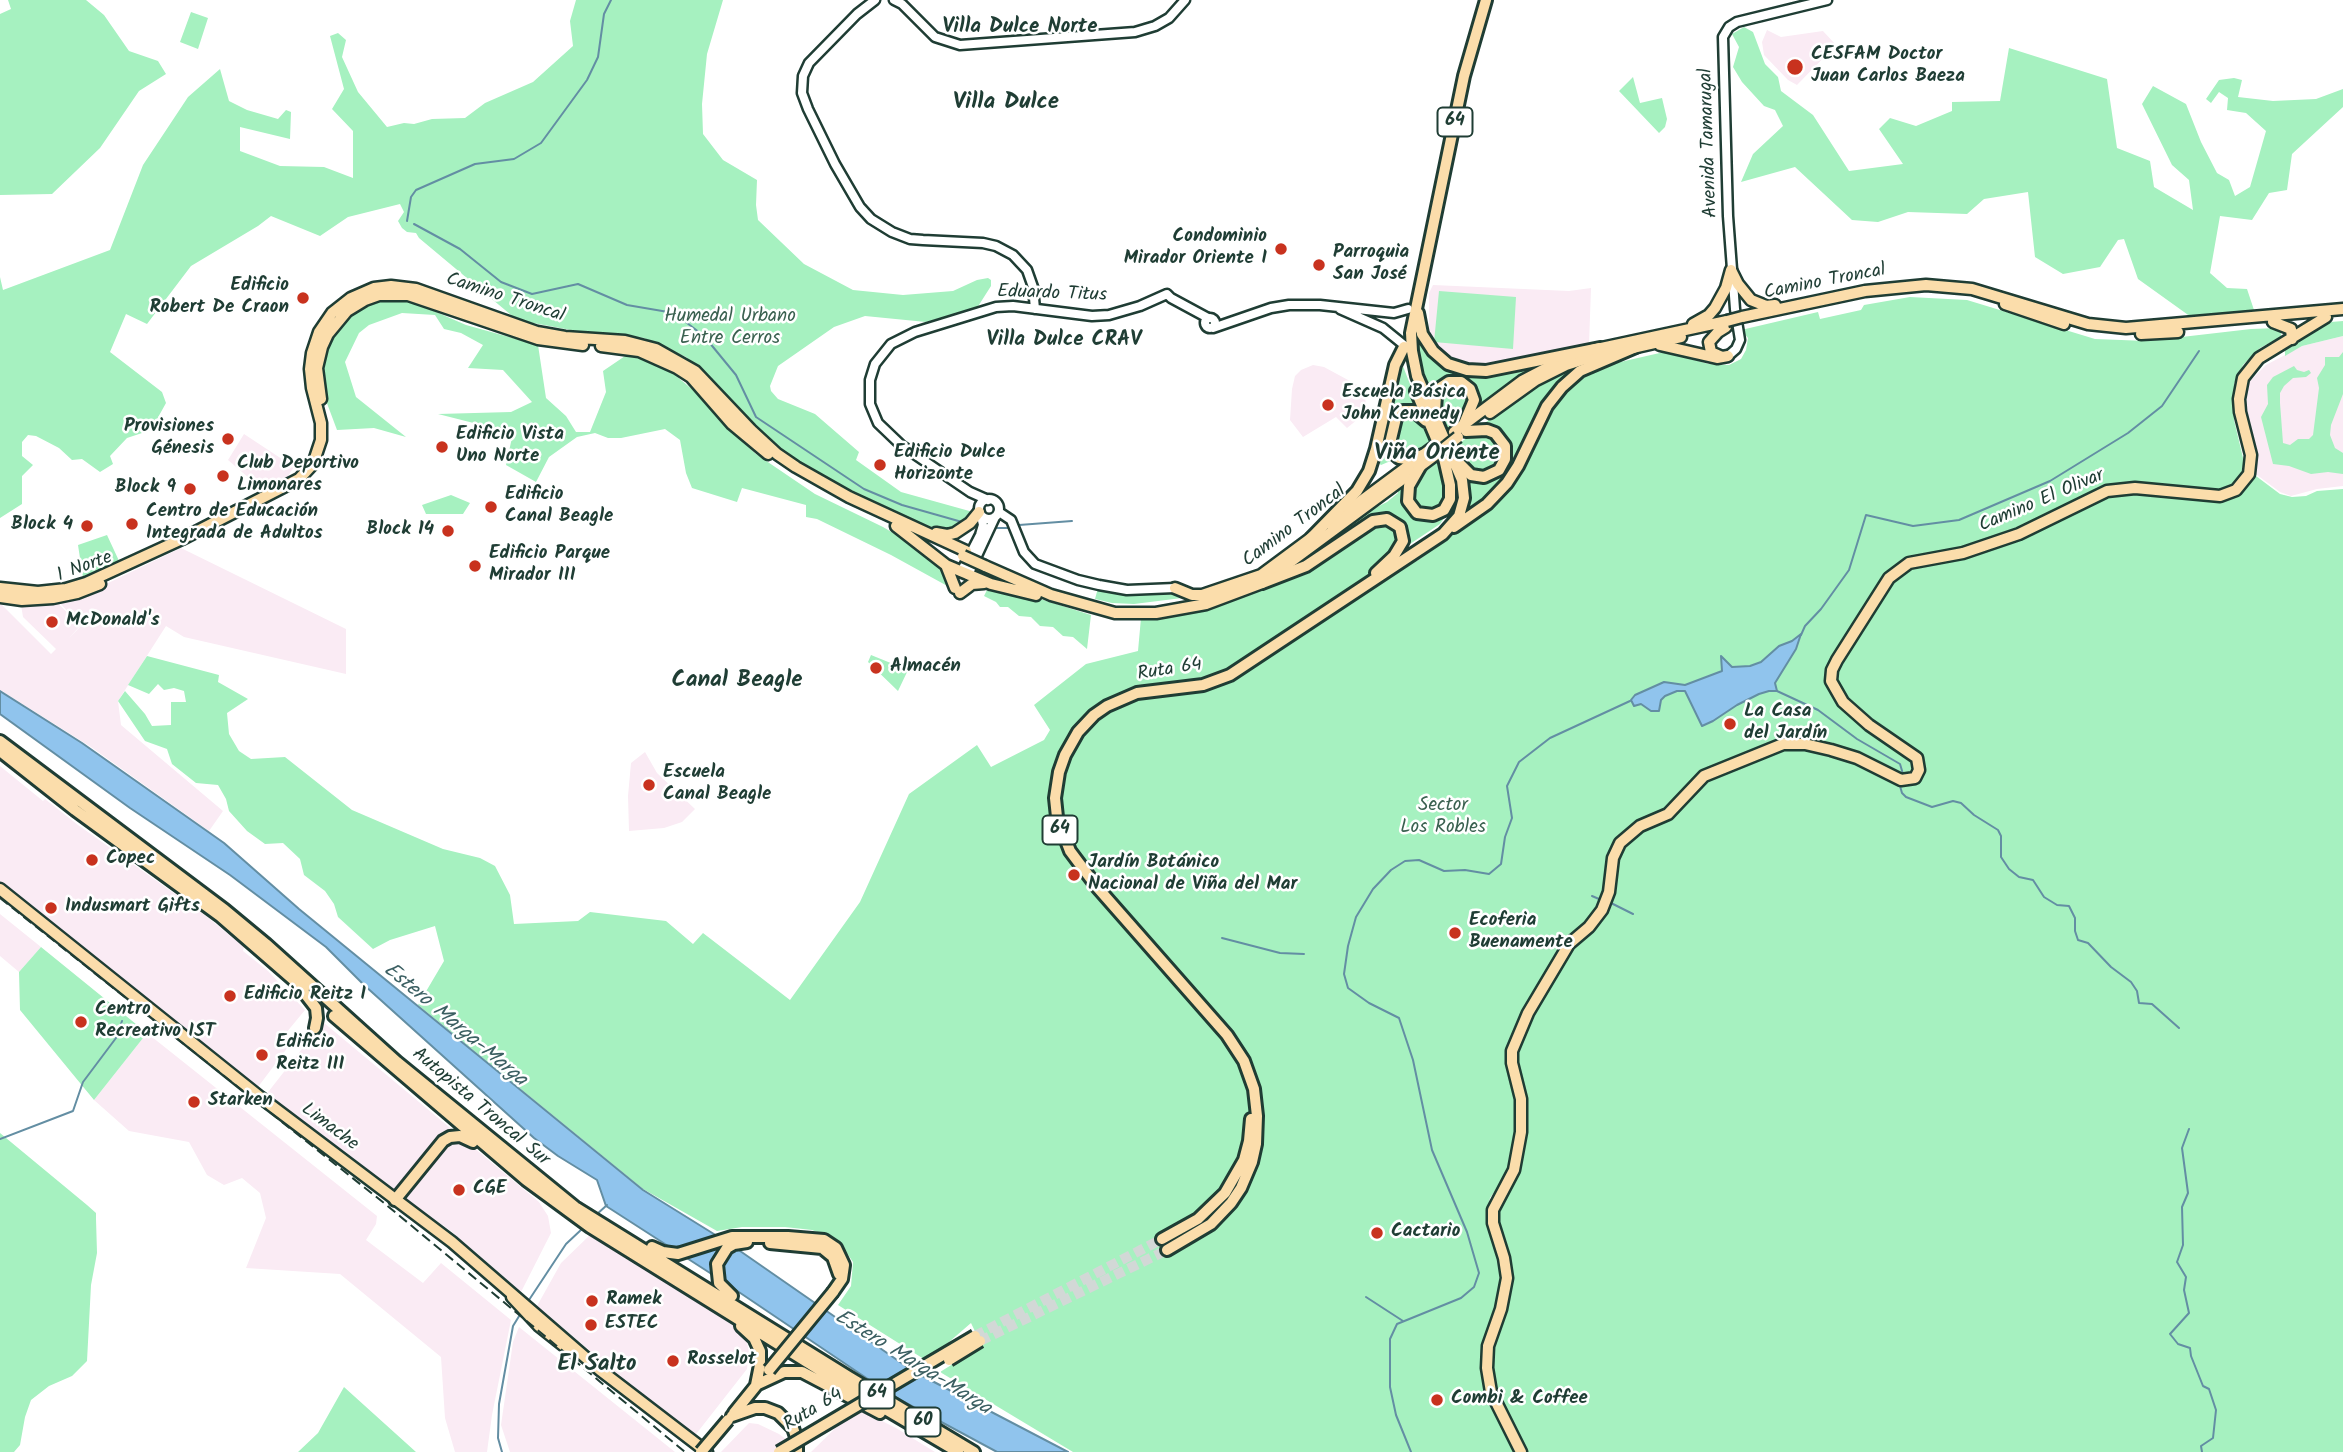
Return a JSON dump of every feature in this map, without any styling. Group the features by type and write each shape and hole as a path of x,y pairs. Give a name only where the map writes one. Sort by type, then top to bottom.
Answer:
{"highway":[{"name":"64","path":"1433,421 1410,376 1404,346 1408,309 1458,78 1480,0"},
{"name":"64","path":"1433,421 1417,376 1412,351 1412,323 1462,86 1486,0"},
{"path":"1418,295 1418,321 1425,340 1437,356 1460,369 1486,371 1600,348"},
{"path":"1311,538 1357,491 1369,471 1377,449 1395,365 1404,346"},
{"path":"1443,534 1487,504 1507,483 1546,407 1562,387 1580,371 1636,347"},
{"path":"1457,381 1468,386 1474,396 1473,408 1461,431 1487,430 1501,439 1506,455 1499,470 1484,477 1471,475 1441,450 1450,485 1450,499 1444,510 1433,515 1417,513 1408,501 1409,486 1422,460 1397,456 1391,449 1391,432 1398,416 1406,410 1417,412 1433,421 1438,391 1446,383 1457,381"},
{"name":"Ruta 64","path":"1433,421 1441,450 1453,473 1457,490 1455,508 1450,519 1438,532 1228,669 1202,678 1136,688 1103,702 1076,726 1062,747 1056,763 1051,780 1050,806 1062,849 1093,890 1225,1041 1238,1063 1247,1090 1250,1131 1247,1150 1236,1177 1206,1213 1165,1245 1196,1235 1211,1224 1241,1188 1256,1144 1254,1088 1244,1061 1227,1035 1097,887 1070,851 1059,826 1056,808 1061,763 1083,726 1107,706 1137,693 1203,685 1230,675 1443,534 1456,521 1464,498 1462,480 1441,450"},
{"path":"1263,578 1306,566 1373,521 1387,519 1400,527 1404,541 1394,556 1376,573"},
{"name":"Autopista Troncal Sur","path":"0,741 225,910 397,1062 576,1208"},
{"name":"Autopista Troncal Sur","path":"0,751 75,810 220,916 491,1150 596,1221 958,1452"},
{"path":"295,981 316,1008 315,1028"},
{"path":"395,1200 446,1139 464,1136 491,1150"},
{"path":"596,1221 668,1253 683,1254 718,1240 739,1236 814,1238 828,1242 839,1251 844,1274 835,1290 702,1452"},
{"path":"596,1221 636,1260 751,1334 760,1355 756,1385"},
{"name":"Autopista Troncal Sur","path":"596,1221 974,1452"},
{"path":"835,1290 838,1265 830,1253 822,1248 752,1242 734,1244 727,1248 719,1260 718,1279 725,1291 849,1377"},
{"name":"Ruta 64","path":"779,1452 978,1339 794,1452"},
{"path":"756,1385 784,1372 802,1372 848,1398 928,1434"},
{"path":"730,1418 755,1408 765,1408 778,1413 793,1428 797,1440 794,1452"}],"main road":[{"path":"1731,270 1747,296 1761,304 1772,306 1814,301"},
{"path":"1650,340 1696,323 1709,315 1721,299 1731,270"},
{"name":"Camino Troncal","path":"175,546 289,493 313,474 324,456 328,438 328,423 317,375 318,361 325,340 336,322 352,307 372,298 394,293 423,299 538,339 639,351 666,362 691,377 733,424 775,460 840,499 896,526 1069,596 1133,608 1205,599 1263,578 1381,484 1441,450 1461,431 1538,371 1567,358 1600,348 1727,325 1814,301 1926,285 1954,286 2000,295 2088,324 2126,328 2343,310"},
{"name":"Camino Troncal","path":"175,546 288,486 309,469 318,452 322,435 310,369 319,331 332,313 351,298 374,288 391,286 416,289 549,334 625,341 656,349 695,371 777,454 829,487 965,554"},
{"name":"Camino Troncal","path":"1743,320 1855,300 1925,291 1950,292 1992,300 2064,324 2106,333 2154,334 2343,315"},
{"name":"Camino El Olivar","path":"1521,1452 1491,1392 1487,1368 1488,1346 1501,1309 1507,1278 1493,1223 1493,1210 1514,1170 1521,1132 1521,1099 1512,1063 1512,1051 1528,1013 1569,944 1589,927 1602,910 1609,892 1613,858 1620,843 1640,825 1668,814 1703,776 1783,744 1805,744 1831,750 1857,758 1900,780 1915,778 1919,770 1917,758 1869,725 1843,702 1832,681 1832,670 1837,660 1889,578 1909,563 1963,553 2019,534 2107,491 2135,488 2220,496 2236,490 2249,474 2251,455 2240,412 2239,399 2243,378 2259,358 2326,317"},
{"path":"2273,322 2291,329 2292,339"},
{"path":"1727,325 1713,336 1709,346 1713,354 1727,356"},
{"path":"1650,340 1717,358 1727,356"},
{"name":"Camino Troncal","path":"1461,431 1526,386 1556,370 1588,358 1636,347 1650,340"},
{"name":"Camino Troncal","path":"986,563 1051,595 1084,606 1131,614 1181,609 1226,598 1263,578 1422,460"},
{"path":"883,513 947,535 958,531 980,512"},
{"path":"896,526 946,565 992,584 1084,606"},
{"name":"1 Norte","path":"0,589 38,592 66,589 175,546"},
{"name":"1 Norte","path":"0,597 43,599 77,593 175,546"},
{"path":"946,565 958,590 975,583 992,584"},
{"path":"1175,588 1192,595 1202,595 1263,578"},
{"name":"Limache","path":"0,889 260,1097 452,1242 573,1354 600,1370 702,1452"}],"street":[{"path":"875,0 856,13 809,63 803,76 802,93 808,109 845,183 871,219 897,234 923,240 983,243 1013,255 1027,271 1033,287 1035,309"},
{"path":"894,0 902,4 935,37 960,45 1135,32 1169,18 1185,0"},
{"name":"Avenida Tamarugal","path":"1727,356 1736,349 1740,340 1731,270 1722,56 1724,33 1737,22 1826,0"},
{"name":"Eduardo Titus","path":"1175,588 1127,590 1078,580 1035,564 1021,548 1011,520 997,514 996,502 971,492 883,430 870,404 872,373 882,354 891,344 915,332 996,307 1109,315 1167,294 1211,322 1279,307 1312,304 1360,313 1394,313 1408,309"},
{"name":"Eduardo Titus","path":"1360,313 1404,346"},
{"name":"Eduardo Titus","path":"971,492 980,512"},
{"path":"965,573 983,525 980,512 984,501 988,500"},
{"path":"980,512 988,519 997,514"},
{"path":"965,573 997,514"}],"shaded area":[{"name":"CESFAM Doctor Juan Carlos Baeza","path":"1767,30 1781,37 1823,31 1836,45 1797,85 1788,80 1764,55 1762,42"},
{"path":"1433,285 1569,291 1591,288 1589,345 1497,363 1471,363 1453,359 1440,353 1429,336 1429,293"},
{"path":"2343,336 2343,486 2291,496 2280,492 2253,472 2257,463 2255,446 2245,415 2249,382 2266,365 2302,346"},
{"name":"Escuela Básica John Kennedy","path":"1313,365 1324,367 1361,387 1365,393 1366,408 1363,415 1347,428 1336,417 1303,437 1290,420 1292,389 1295,376"},
{"path":"244,434 294,467 284,482 263,490 228,460"},
{"path":"181,548 346,629 346,674 184,637 166,626 118,701 121,725 223,811 209,831 91,747 0,690 0,603 51,654 56,649 23,617 21,605 56,601 80,626 69,638 81,626 58,601 77,598"},
{"name":"Escuela Canal Beagle","path":"645,752 657,773 695,809 682,822 664,828 629,831 631,763"},
{"path":"0,766 43,801 45,799 206,916 244,947 243,951 268,971 305,1010 286,1033 294,1039 258,1087 205,1048 0,883"},
{"path":"0,914 41,947 19,972 0,956"},
{"path":"323,1022 539,1202 548,1216 551,1233 521,1292 451,1231 341,1154 265,1096"},
{"path":"147,1033 377,1216 376,1224 366,1240 423,1283 441,1263 511,1320 487,1452 455,1452 445,1418 441,1357 340,1274 246,1268 266,1218 260,1193 242,1178 224,1185 207,1175 189,1142 129,1131 94,1100"},
{"path":"591,1234 740,1330 746,1338 749,1352 747,1369 693,1438 537,1306 561,1263"},
{"path":"519,1327 675,1452 510,1452 501,1425 513,1342"},
{"path":"856,1408 896,1428 935,1452 811,1452"},
{"path":"749,1423 758,1424 779,1434 787,1440 789,1452 721,1452"}],"green space":[{"path":"8,0 86,0 104,15 129,51 158,61 166,74 139,91 100,148 52,194 0,195 0,14 11,9"},
{"name":"Humedal Urbano Entre Cerros","path":"576,0 723,0 707,54 702,104 703,134 723,160 757,180 758,220 804,264 853,290 903,295 953,291 977,280 991,280 991,286 977,308 926,322 865,316 834,327 778,366 770,386 778,399 815,414 859,452 856,460 901,492 973,512 959,527 939,531 863,497 789,456 748,421 686,357 644,338 576,331 517,320 416,233 402,228 398,221 404,212 400,204 348,217 320,236 271,216 191,266 147,324 126,314 110,352 162,392 166,403 151,430 127,438 110,456 113,464 100,472 82,459 72,460 59,448 36,436 28,435 22,442 22,456 33,465 22,476 22,504 0,518 0,277 3,290 110,250 143,165 188,97 220,69 229,101 247,110 278,119 286,110 291,112 290,139 240,127 240,151 280,166 324,167 353,178 353,131 332,109 344,89 330,36 338,33 346,40 342,57 358,92 387,127 432,119 465,118 485,103 533,82 573,46 570,21"},
{"path":"191,12 208,18 198,49 180,42"},
{"path":"1744,27 1753,32 1765,64 1778,77 1781,91 1813,115 1849,171 1903,164 1879,129 1890,118 1916,126 1952,111 1952,102 2000,101 2009,48 2107,79 2117,148 2150,161 2154,187 2193,210 2189,180 2172,165 2142,104 2153,86 2186,104 2217,173 2229,180 2235,196 2250,187 2266,131 2246,113 2227,110 2228,98 2219,92 2211,103 2206,99 2219,80 2242,80 2238,97 2273,101 2316,99 2343,89 2343,107 2292,154 2287,190 2269,193 2252,220 2220,216 2210,273 2227,288 2247,289 2254,310 2191,317 2138,279 2124,239 2118,240 2100,267 2063,274 2035,257 2028,192 1984,199 1967,214 1908,212 1878,222 1852,220 1795,167 1741,182 1753,154 1783,126 1775,110 1764,106 1742,82 1733,67 1739,47 1732,34"},
{"path":"1633,77 1640,103 1662,98 1667,119 1665,127 1659,133 1619,91"},
{"path":"1439,291 1516,297 1513,349 1434,342"},
{"name":"Jardín Botánico Nacional de Viña del Mar","path":"1910,297 1967,300 2095,339 2147,341 2277,328 2281,332 2281,337 2260,348 2243,365 2234,384 2234,420 2244,462 2240,479 2231,487 2200,490 2142,483 2101,486 2019,529 1952,550 1904,559 1890,569 1829,662 1828,690 1845,710 1872,733 1913,758 1916,771 1911,779 1790,739 1775,742 1710,767 1666,810 1627,830 1614,845 1605,889 1597,911 1565,944 1508,1045 1507,1059 1516,1108 1516,1133 1512,1159 1505,1176 1490,1198 1487,1212 1488,1226 1501,1257 1504,1287 1485,1372 1519,1452 1073,1452 940,1372 982,1346 971,1323 927,1361 838,1305 851,1286 853,1262 831,1237 812,1230 785,1227 742,1227 717,1231 643,1189 418,1005 444,961 435,926 390,940 373,949 338,917 334,904 325,891 304,875 300,859 283,843 265,844 247,831 229,811 218,785 196,783 172,764 167,749 145,741 118,701 125,691 152,726 171,725 171,702 186,702 184,691 174,688 164,690 158,684 149,694 128,685 147,656 219,675 218,682 248,699 227,713 229,734 239,751 251,759 285,757 352,810 443,849 480,858 495,866 510,895 514,924 578,921 590,912 666,921 693,944 703,933 790,1000 860,902 909,794 977,745 991,767 1044,740 1050,730 1034,705 1086,664 1138,651 1141,618 1168,615 1251,593 1292,576 1371,524 1293,568 1359,516 1387,502 1398,493 1398,488 1405,482 1402,492 1404,503 1418,518 1437,519 1451,508 1440,524 1407,546 1417,561 1492,505 1559,395 1579,376 1594,368 1664,352 1709,364 1729,365 1741,359 1746,350 1748,338 1741,330 1818,312 1820,319 1861,310 1864,305","holes":["1387,515 1400,521 1371,524"]},
{"path":"387,298 411,301 466,325 538,345 546,398 566,416 576,432 590,432 606,392 603,371 628,354 669,370 693,390 720,421 756,454 815,494 915,546 947,571 951,588 891,555 817,519 806,517 806,505 742,488 737,502 692,488 686,473 680,440 665,429 621,438 608,438 595,433 577,437 549,457 536,482 506,465 513,433 438,414 511,412 532,402 503,370 468,368 483,345 461,333 444,329 435,315 402,313 369,325 359,333 345,362 356,397 406,437 374,428 337,430 322,390 324,350 332,335 349,315 370,302"},
{"path":"1416,320 1447,368 1542,363 1477,410 1475,388 1469,381 1461,378 1441,380 1434,388 1431,398 1415,349"},
{"path":"2343,321 2343,336 2302,346 2285,356 2285,349 2315,328"},
{"path":"2343,352 2343,394 2330,435 2335,448 2343,453 2343,474 2311,474 2289,466 2273,464 2261,417 2268,404 2267,385 2273,377 2294,366 2304,372 2309,370 2311,373 2306,377 2293,378 2284,386 2280,393 2280,403 2283,443 2290,445 2298,439 2309,439 2313,435 2319,388 2317,378 2325,365 2325,357 2339,357"},
{"path":"1401,361 1420,410 1394,414 1386,444 1393,460 1381,465 1378,462"},
{"path":"1582,364 1563,380 1514,467 1496,491 1461,520 1463,473 1489,479 1510,451 1480,427 1523,392"},
{"path":"1454,384 1468,390 1470,409 1447,429 1438,400 1443,387"},
{"path":"1407,413 1421,420 1433,440 1410,456 1397,454 1394,430 1397,421"},
{"path":"1491,434 1505,455 1491,472 1476,472 1462,463 1454,447 1471,435"},
{"path":"1441,456 1448,484 1443,507 1423,512 1413,504 1413,479 1418,472"},
{"path":"2252,473 2280,494 2292,497 2343,489 2343,1452 1523,1452 1493,1391 1489,1358 1504,1306 1503,1247 1495,1209 1521,1148 1514,1061 1515,1041 1565,954 1595,924 1613,870 1628,838 1655,822 1702,780 1789,746 1832,753 1870,768 1897,783 1905,784 1920,762 1845,701 1836,686 1835,669 1895,576 1917,564 2000,546 2027,535 2101,495 2125,492 2208,500 2227,498"},
{"path":"451,495 470,503 463,514 426,514 422,505"},
{"path":"107,535 120,563 83,578 78,545"},
{"path":"988,588 1031,596 1091,615 1087,649 1073,637 1063,636 1053,627 1040,626 1031,617 1019,616 1008,607 1000,607 984,596"},
{"path":"1098,588 1174,591 1190,597 1134,604 1112,603 1095,599"},
{"path":"871,655 908,670 898,691 868,662"},
{"name":"Centro Recreativo IST","path":"41,947 147,1033 94,1100 20,1010 19,972"},
{"path":"0,1133 96,1213 97,1253 91,1285 87,1361 72,1376 49,1386 31,1400 20,1445 14,1452 0,1452"},
{"path":"344,1387 416,1452 298,1452 318,1433"}],"water":[{"path":"1801,634 1796,649 1775,683 1777,691 1759,694 1702,726 1685,691 1665,696 1661,700 1659,711 1651,711 1641,704 1634,706 1631,700 1635,695 1664,682 1685,685 1722,671 1721,656 1732,667 1761,662 1779,646"},
{"path":"0,691 82,743 224,843 299,909 643,1190 730,1244 913,1371 1068,1452 997,1452 893,1396 606,1206 597,1180 534,1138 364,985 326,947 230,875 130,808 0,714"}],"waterway":[{"path":"407,221 411,197 416,190 475,164 514,159 541,143 587,80 598,57 604,14 611,0"},
{"path":"414,224 460,249 501,282 532,294 578,284 627,305 674,313 704,336 736,375 756,417 864,489 902,505 962,522"},
{"path":"1801,635 1805,626 1849,570 1866,515 1913,526 1959,520 2050,481 2128,433 2162,406 2199,351"},
{"path":"1019,525 1072,521"},
{"path":"997,528 1010,528"},
{"path":"1777,691 1818,710 1857,739 1900,764 1903,774"},
{"path":"1411,1452 1396,1415 1390,1387 1390,1339 1397,1324 1461,1298 1474,1287 1479,1273 1467,1232 1432,1150 1413,1060 1399,1018 1369,1003 1348,988 1344,974 1356,917 1373,889 1391,870 1405,861 1419,860 1444,871 1465,870 1489,874 1501,864 1505,837 1512,818 1507,786 1519,762 1550,738 1630,701"},
{"path":"1900,786 1906,797 1932,807 1953,801 1961,803 1998,830 2001,836 2001,857 2009,869 2019,877 2033,880 2044,897 2057,905 2069,906 2075,918 2078,940 2088,943 2111,967 2131,982 2137,991 2139,1003 2152,1004 2179,1028"},
{"path":"1592,896 1599,899"},
{"path":"1611,903 1633,914"},
{"path":"1222,938 1280,953 1304,954"},
{"path":"0,1139 73,1111 83,1082 116,1038 122,1021"},
{"path":"2189,1129 2182,1148 2188,1193 2182,1207 2183,1245 2177,1262 2186,1277 2184,1290 2189,1313 2170,1334 2178,1344 2190,1348 2203,1386 2209,1389 2216,1410 2213,1438 2201,1446 2202,1452"},
{"path":"596,1215 607,1205"},
{"path":"527,1303 566,1244 582,1229"},
{"path":"1366,1297 1403,1321"},
{"path":"502,1452 498,1438 499,1404 513,1326 521,1313"}],"tunnel":[{"path":"975,1336 1162,1239"},
{"path":"980,1341 1167,1250"}],"railway":[{"path":"0,898 384,1203 685,1452"}],"place":[{"name":"CESFAM Doctor Juan Carlos Baeza","path":"1795,67"},
{"name":"Condominio Mirador Oriente I","path":"1281,249"},
{"name":"Parroquia San José","path":"1319,265"},
{"name":"Edificio Robert De Craon","path":"303,298"},
{"name":"Escuela Básica John Kennedy","path":"1328,405"},
{"name":"Provisiones Génesis","path":"228,439"},
{"name":"Edificio Vista Uno Norte","path":"442,447"},
{"name":"Edificio Dulce Horizonte","path":"880,465"},
{"name":"Club Deportivo Limonares","path":"223,476"},
{"name":"Block 9","path":"190,489"},
{"name":"Edificio Canal Beagle","path":"491,507"},
{"name":"Centro de Educación Integrada de Adultos","path":"132,524"},
{"name":"Block 4","path":"87,526"},
{"name":"Block 14","path":"448,531"},
{"name":"Edificio Parque Mirador III","path":"475,566"},
{"name":"McDonald's","path":"52,622"},
{"name":"Almacén","path":"876,668"},
{"name":"La Casa del Jardín","path":"1730,724"},
{"name":"Escuela Canal Beagle","path":"649,785"},
{"name":"Copec","path":"92,860"},
{"name":"Jardín Botánico Nacional de Viña del Mar","path":"1074,875"},
{"name":"Indusmart Gifts","path":"51,908"},
{"name":"Ecoferia Buenamente","path":"1455,933"},
{"name":"Edificio Reitz I","path":"230,996"},
{"name":"Centro Recreativo IST","path":"81,1022"},
{"name":"Edificio Reitz III","path":"262,1055"},
{"name":"Starken","path":"194,1102"},
{"name":"CGE","path":"459,1190"},
{"name":"Cactario","path":"1377,1233"},
{"name":"Ramek","path":"592,1301"},
{"name":"ESTEC","path":"591,1325"},
{"name":"Rosselot","path":"673,1361"},
{"name":"Combi & Coffee","path":"1437,1400"}],"district":[{"name":"Villa Dulce Norte","path":"1020,28"},
{"name":"Villa Dulce","path":"1006,104"},
{"name":"Villa Dulce CRAV","path":"1064,341"},
{"name":"Viña Oriente","path":"1437,455"},
{"name":"Canal Beagle","path":"737,682"},
{"name":"El Salto","path":"597,1366"}],"park label":[{"name":"Sector Los Robles","path":"1443,818"}],"water label":[{"name":"Estero Marga-Marga","path":"454,1026"},
{"name":"Estero Marga-Marga","path":"912,1364"}]}
